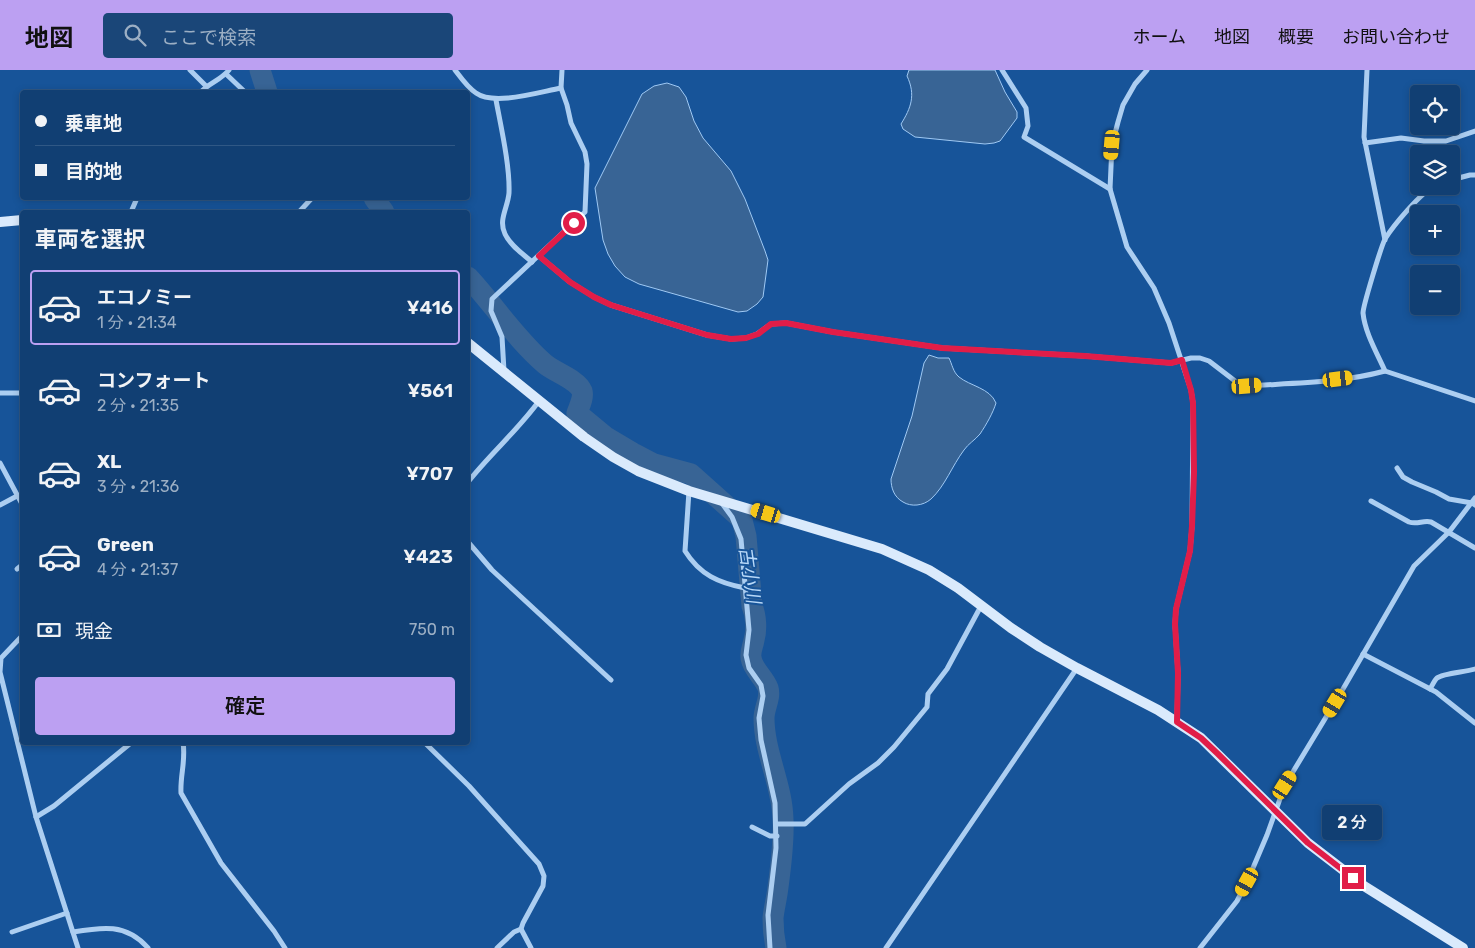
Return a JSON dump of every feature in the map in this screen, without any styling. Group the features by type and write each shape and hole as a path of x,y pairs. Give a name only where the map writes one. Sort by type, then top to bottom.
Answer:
{"street":[{"path":"190,70 206,86"},
{"path":"455,70 476,93 485,98 496,100 561,88"},
{"path":"504,373 502,337 491,311 492,299 585,212 587,164 585,152 570,123 567,105 561,88 562,70"},
{"path":"1002,70 1026,108 1028,126 1024,137 1110,189"},
{"path":"1147,70 1135,84 1123,105 1112,145 1110,189 1127,247 1154,288 1182,360 1193,403 1194,472 1190,551 1176,609 1175,624 1178,673 1177,722"},
{"path":"1367,70 1364,114 1365,144 1385,240"},
{"path":"203,90 227,72 242,90"},
{"path":"496,100 509,194 502,224 504,233 510,242 532,262"},
{"path":"1365,144 1401,138 1446,141 1475,131"},
{"path":"1460,178 1475,175"},
{"path":"1385,371 1365,324 1363,311 1385,240 1423,195"},
{"path":"301,210 310,200"},
{"path":"0,222 20,220"},
{"path":"539,256 570,282 611,305 723,338 746,338 758,334 771,324 786,323 942,348 1171,363 1200,358 1209,361 1239,384 1247,386 1338,379 1371,375 1385,371 1475,401"},
{"path":"470,345 539,401 613,457 658,480 882,549 929,570 1011,628 1076,668 1158,710 1201,738 1308,843 1341,870 1463,948"},
{"path":"0,393 20,393"},
{"path":"470,479 483,463 528,416 539,401"},
{"path":"0,462 20,501"},
{"path":"1397,468 1403,477 1449,499 1474,502"},
{"path":"689,490 685,551 697,567 714,578 725,584 745,588"},
{"path":"0,505 17,496"},
{"path":"719,500 732,517 741,539 749,630 746,655 749,668 760,685 762,696 759,718 761,740 775,802 777,836 773,886 768,915 770,948"},
{"path":"1371,501 1414,524 1426,521 1431,522 1475,548"},
{"path":"1200,948 1237,901 1247,882 1276,812 1285,785 1414,566 1449,532 1474,502"},
{"path":"470,544 492,570 610,680"},
{"path":"776,824 805,824 849,784 878,763 894,747 927,706 928,694 947,668 981,605"},
{"path":"20,638 0,658 0,672 36,817 78,948"},
{"path":"1363,654 1430,689 1475,723"},
{"path":"886,948 1076,668"},
{"path":"1430,689 1437,678 1475,669"},
{"path":"36,817 54,806 128,745"},
{"path":"183,745 185,755 180,782 181,793 220,863 274,931 285,948"},
{"path":"427,745 469,786 539,864 544,876 543,886 521,929 531,948"},
{"path":"752,827 770,836 777,836"},
{"path":"12,932 67,913"},
{"path":"73,932 102,927 112,928 135,936 148,948"},
{"path":"497,948 514,932 521,929"}],"water":[{"path":"909,70 995,70 1017,112 1017,118 1000,141 994,143 985,144 915,137 903,129 901,124 910,107 912,95 907,76"},
{"path":"667,83 679,87 686,97 694,121 703,138 731,171 745,199 765,251 768,260 763,297 747,311 738,312 639,284 625,277 615,266 603,240 595,188 642,94 654,86"},
{"path":"929,355 938,358 949,358 959,377 985,391 996,403 980,434 964,450 936,494 924,503 913,505 906,504 897,498 892,489 891,479 912,416 924,363"}],"waterway":[{"name":"古小川","path":"260,70 266,90"},
{"name":"古小川","path":"375,200 383,210"},
{"name":"古小川","path":"470,279 534,354 549,367 570,379 579,387 582,391 582,397 577,413 606,437 633,453 654,464 691,474 742,520 746,536 752,606 756,623 751,658 768,688 769,696 764,718 765,731 782,806 783,836 781,862 773,918 776,948"}],"route":[{"path":"574,223 539,256 570,282 611,305 707,335 731,339 746,338 758,334 771,324 786,323 942,348 1171,363 1182,360 1193,403 1194,472 1190,551 1176,609 1177,722 1201,738 1308,843 1353,878"}]}
